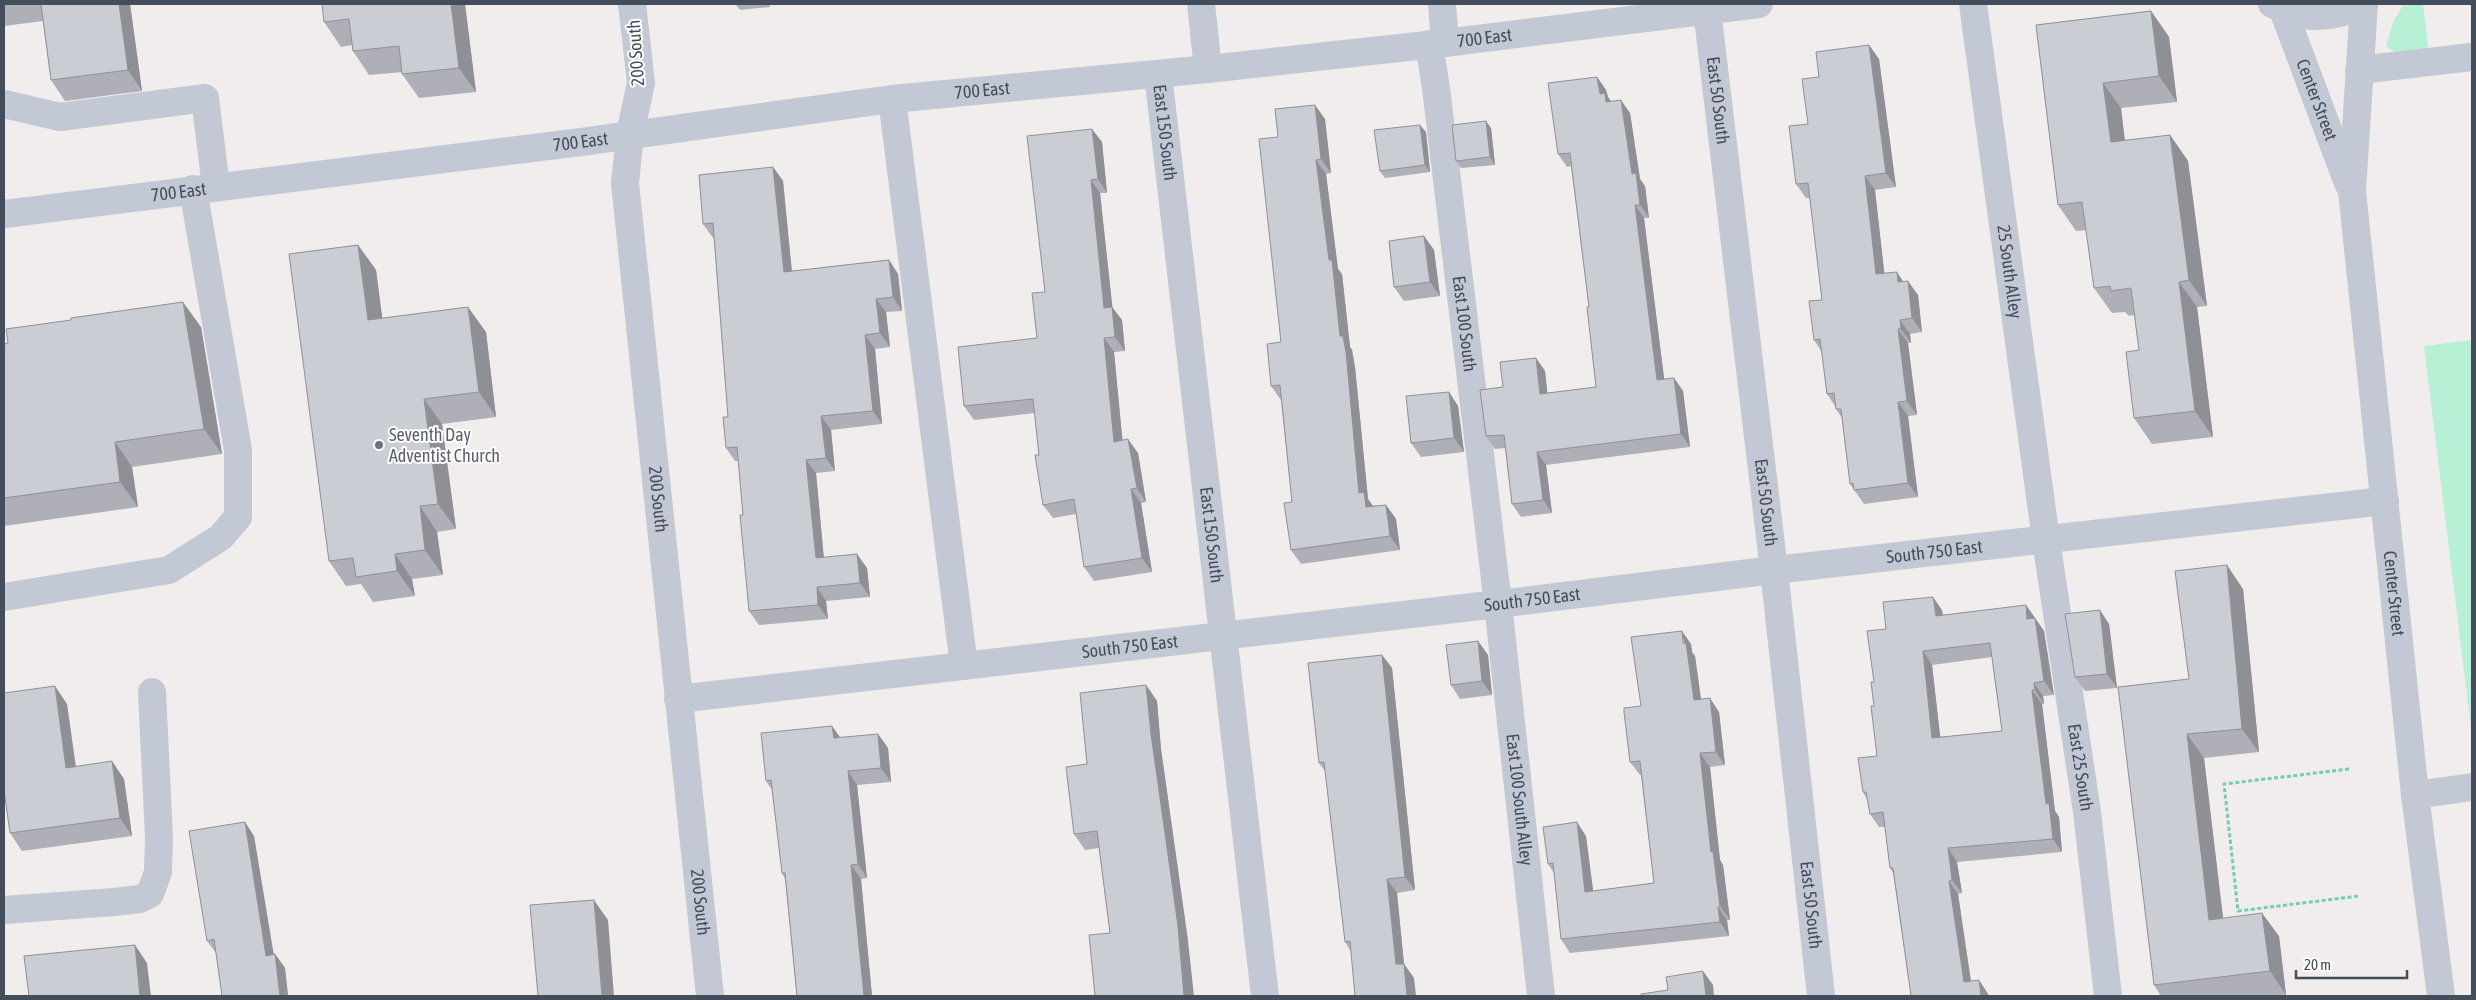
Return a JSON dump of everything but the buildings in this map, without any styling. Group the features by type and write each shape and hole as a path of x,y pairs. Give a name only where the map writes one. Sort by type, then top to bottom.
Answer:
{"street":[{"name":"200 South","path":"632,4 641,84 630,134 625,183 710,996"},
{"path":"1201,4 1208,69"},
{"name":"East 100 South","path":"1442,4 1437,44 1436,88 1498,604"},
{"name":"700 East","path":"4,214 581,142 892,99 1208,69 1437,44 1760,4"},
{"name":"25 South Alley","path":"1973,4 2046,540"},
{"path":"2277,7 2309,17 2330,16 2364,4"},
{"name":"Center Street","path":"2364,4 2352,191 2415,795 2441,996"},
{"name":"Center Street","path":"2277,7 2352,191"},
{"name":"East 50 South","path":"1707,10 1774,570 1821,996"},
{"path":"2359,70 2472,57"},
{"name":"East 150 South","path":"1158,74 1225,635 1265,996"},
{"path":"4,104 60,117 205,98 205,188 238,450 238,517 221,537 169,570 4,597"},
{"path":"892,99 964,666"},
{"name":"South 750 East","path":"678,699 1498,604 1774,570 2385,501"},
{"name":"East 25 South","path":"2046,540 2087,812 2108,996"},
{"name":"East 100 South Alley","path":"1498,604 1541,996"},
{"path":"4,910 114,902 140,899 150,894 158,872 159,837 152,692"},
{"path":"2415,795 2472,787"}],"path":[{"path":"2349,769 2224,784 2238,911 2359,896"}],"green space":[{"path":"2404,4 2423,4 2429,53 2399,55 2386,46 2394,20"},
{"path":"2472,340 2472,736 2424,346"}],"place":[{"name":"Seventh Day Adventist Church","path":"379,445"}]}
